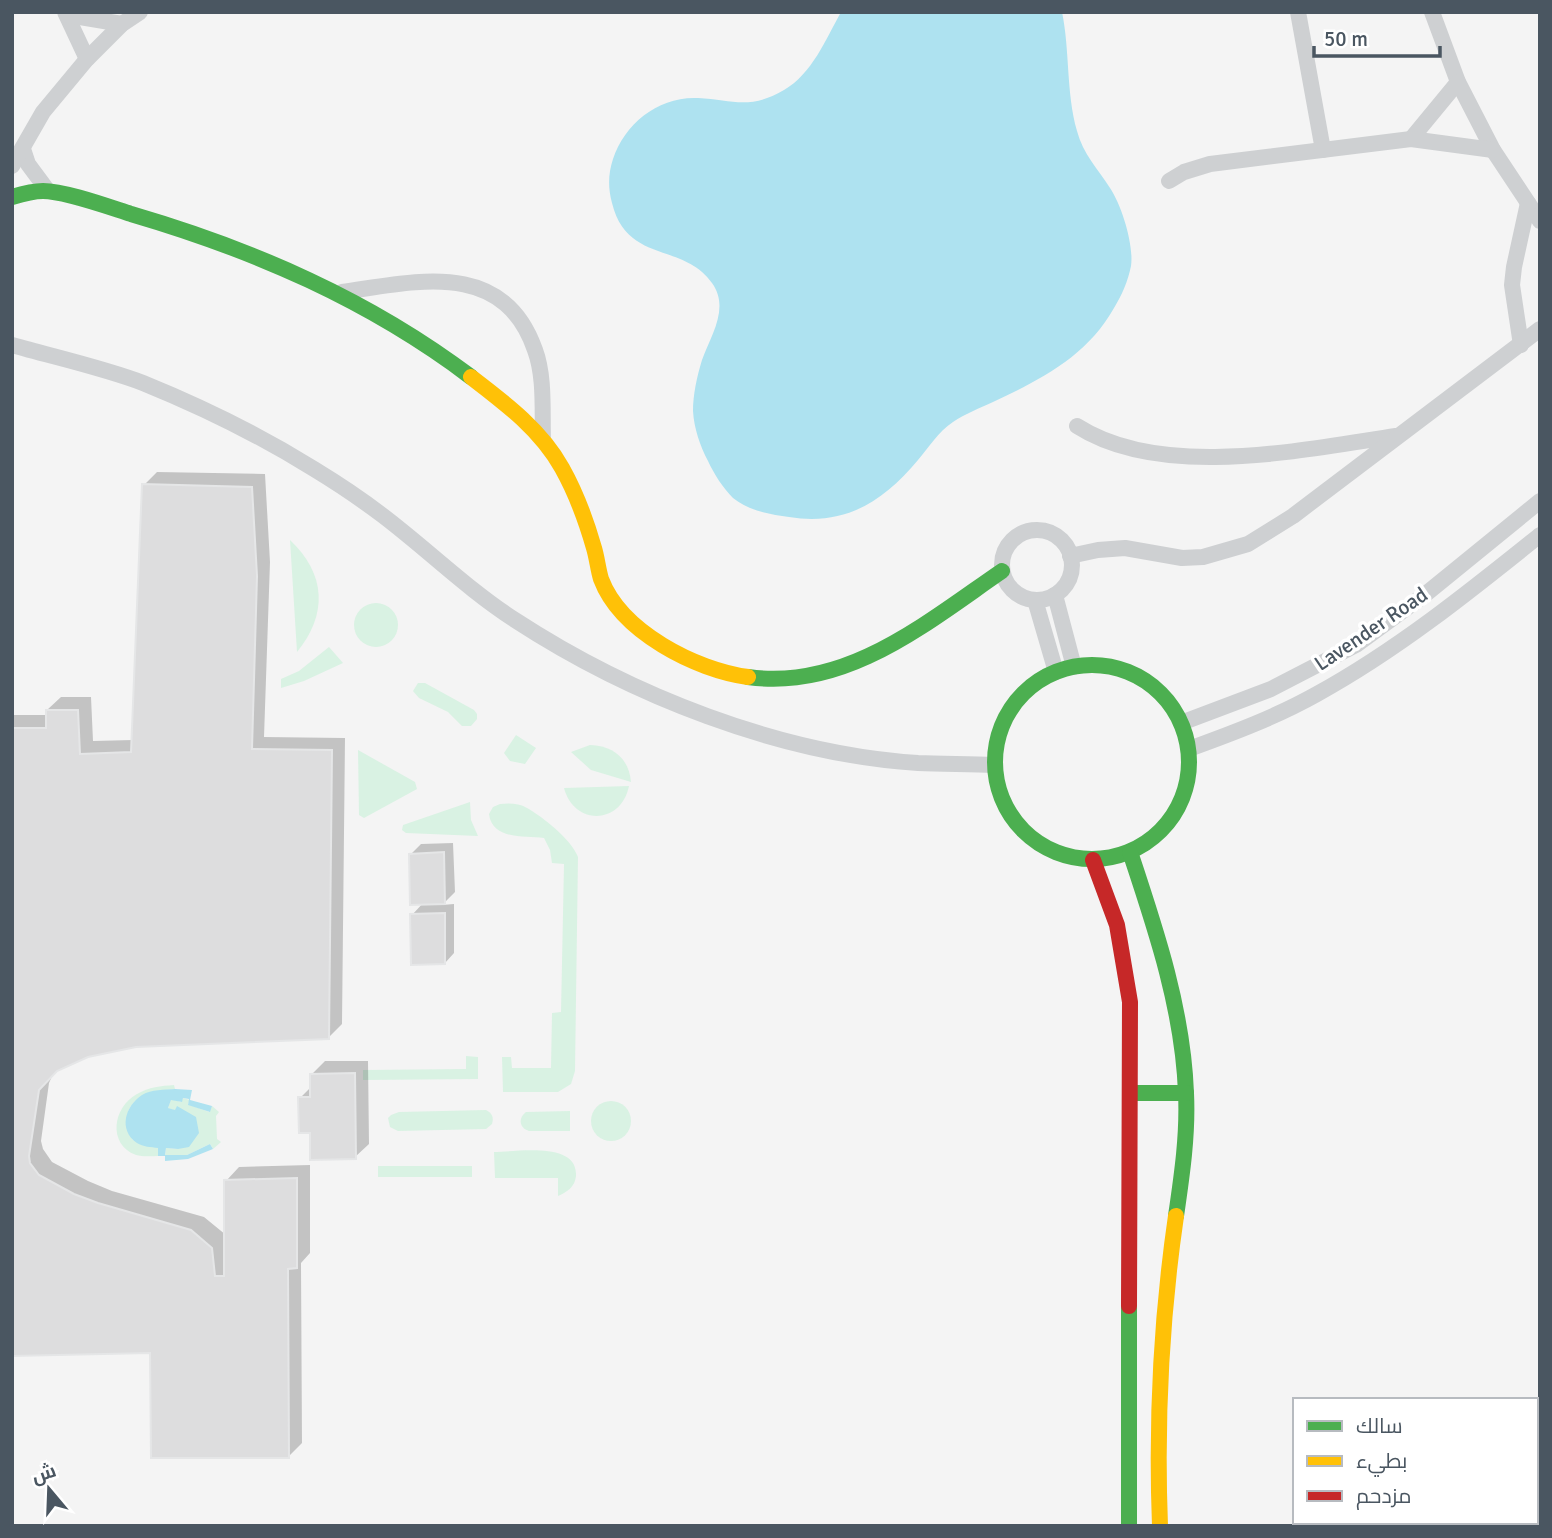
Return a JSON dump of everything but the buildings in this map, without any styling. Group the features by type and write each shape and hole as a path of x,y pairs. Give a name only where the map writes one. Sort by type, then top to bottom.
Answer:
{"street":[{"path":"12,166 43,112 87,59 122,24 140,12"},
{"path":"1298,12 1323,150"},
{"path":"1432,12 1458,82 1493,150 1540,221"},
{"path":"67,14 122,24"},
{"path":"67,14 87,59"},
{"path":"1411,139 1458,82"},
{"path":"1169,181 1184,172 1210,164 1411,139 1493,150"},
{"path":"23,149 29,164 48,191"},
{"path":"12,197 48,191 148,218 234,247 342,292 396,323 448,358 497,397 543,440 565,472 582,508 602,582 621,609 644,632 671,651 700,665 731,675 763,680 828,674 859,663 887,647 1002,571"},
{"path":"1521,345 1513,285 1514,267 1528,203"},
{"path":"342,292 433,280 460,282 485,291 507,306 525,327 536,351 543,440"},
{"path":"1070,556 1125,548 1182,558 1203,557 1248,544 1293,516 1540,329"},
{"path":"12,345 142,383 265,442 314,469 382,515 514,620 625,682 733,725 793,742 854,755 916,763 994,765"},
{"path":"1077,426 1097,439 1121,448 1225,457 1277,454 1398,435"},
{"name":"Lavender Road","path":"1181,723 1271,689 1356,645 1427,593 1540,502"},
{"path":"1043,531 1052,534 1066,547 1070,556 1072,565 1067,582 1055,594 1035,600 1013,592 1002,571 1004,552 1009,544 1024,532 1043,531"},
{"name":"Lavender Road","path":"1189,749 1274,716 1354,673 1471,590 1540,535"},
{"path":"1055,594 1074,667"},
{"path":"1035,600 1056,672"},
{"path":"1107,666 1138,676 1164,696 1181,723 1189,749 1188,780 1177,810 1157,835 1130,852 1093,860 1056,853 1024,832 1002,802 994,765 999,731 1011,709 1027,690 1056,672 1074,667 1107,666"},
{"path":"1130,852 1161,945 1174,997 1186,1093 1185,1133 1166,1293 1157,1400 1160,1526"},
{"path":"1093,860 1117,925 1130,1002 1129,1526"},
{"path":"1130,1093 1186,1093"}],"green space":[{"path":"290,540 311,566 319,594 314,623 297,652"},
{"path":"376,603 392,609 398,625 392,641 376,647 360,641 354,625 360,609"},
{"path":"329,647 343,663 304,681 281,688 281,679 299,671"},
{"path":"418,683 425,683 474,710 477,719 471,726 462,726 448,712 419,698 413,691"},
{"path":"516,735 536,748 525,764 510,761 504,753"},
{"path":"590,745 606,748 619,755 627,767 631,782 591,770 571,752"},
{"path":"358,750 415,782 417,789 364,818 359,815"},
{"path":"629,786 617,808 608,814 597,816 577,809 564,788"},
{"path":"470,802 471,820 478,836 406,833 402,830 403,825"},
{"path":"500,804 517,804 534,812 563,836 578,857 575,1071 571,1084 558,1092 503,1092 502,1057 511,1057 512,1068 551,1068 552,1013 561,1012 564,864 552,863 544,838 511,835 496,828 489,814 493,807"},
{"path":"466,1056 478,1057 478,1079 363,1080 363,1070 466,1069"},
{"path":"174,1085 175,1089 158,1091 135,1101 128,1115 128,1129 133,1140 159,1148 158,1156 139,1156 127,1150 117,1134 118,1116 123,1107 142,1092 155,1087"},
{"path":"183,1098 190,1100 188,1104 209,1112 212,1106 219,1112 216,1116 217,1139 221,1142 213,1149 210,1144 187,1155 165,1156 166,1148 178,1149 177,1107 176,1111 168,1108 171,1099 181,1102"},
{"path":"611,1101 619,1102 625,1107 630,1113 630,1129 625,1135 619,1140 611,1141 603,1140 597,1135 592,1129 591,1121 592,1113 597,1107 603,1102"},
{"path":"486,1110 493,1119 486,1129 398,1131 390,1127 388,1118 399,1112"},
{"path":"570,1111 570,1131 529,1131 523,1128 521,1123 526,1112"},
{"path":"531,1150 557,1153 567,1157 574,1165 574,1183 570,1189 558,1196 558,1178 495,1178 494,1152"},
{"path":"378,1166 472,1166 472,1177 378,1177"}],"water":[{"path":"841,12 1062,12 1071,101 1077,131 1087,154 1119,205 1129,237 1131,266 1114,308 1091,340 1077,353 1046,375 953,422 938,435 905,475 877,499 845,514 809,519 774,515 746,506 729,494 713,471 698,437 693,411 698,372 717,322 717,292 700,270 643,244 630,235 619,222 612,203 609,176 618,146 626,134 645,114 657,107 698,98 751,102 772,96 794,83 817,55"},
{"path":"175,1089 192,1090 190,1100 212,1106 210,1112 188,1105 189,1099 183,1098 182,1102 171,1100 168,1108 175,1110 177,1106 196,1117 199,1133 189,1147 166,1148 165,1155 187,1155 210,1144 213,1149 188,1159 165,1161 165,1156 158,1156 158,1148 142,1145 131,1138 127,1132 126,1118 131,1105 142,1095"}],"traffic: fast":[{"path":"12,197 43,191 75,196 177,228 266,261 309,280 392,324 471,377"},
{"path":"748,677 784,679 818,674 851,663 914,631 1002,571"},
{"path":"1092,665 1129,672 1161,693 1182,725 1189,762 1182,799 1161,831 1129,852 1092,859 1055,852 1023,831 1002,799 995,762 1002,725 1023,693 1055,672 1092,665"},
{"path":"1130,852 1167,971 1184,1062 1186,1124 1176,1216"},
{"path":"1130,1093 1186,1093"},
{"path":"1129,1306 1129,1526"}],"traffic: slow":[{"path":"471,377 533,429 553,454 580,507 601,579 625,616 662,645 684,657 728,673 748,677"},
{"path":"1160,1526 1161,1371 1176,1216"}],"traffic: jam":[{"path":"1093,860 1117,925 1130,1002 1129,1306"}]}
